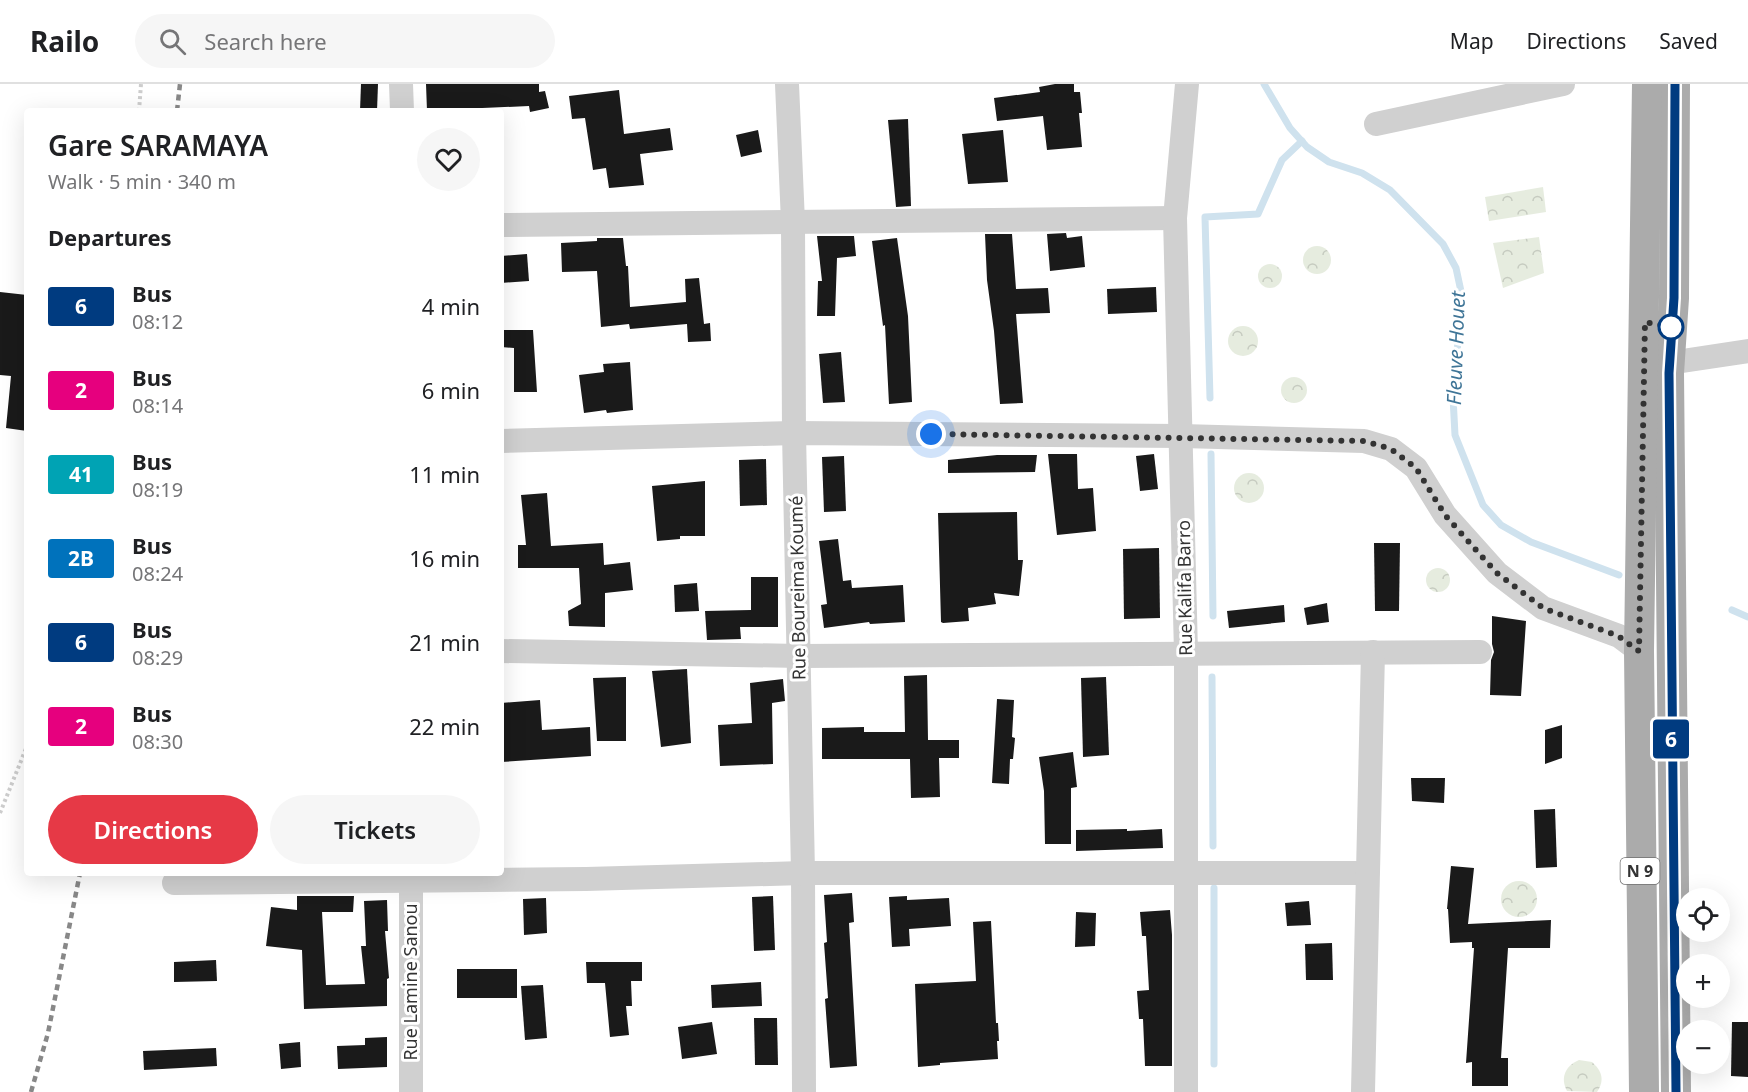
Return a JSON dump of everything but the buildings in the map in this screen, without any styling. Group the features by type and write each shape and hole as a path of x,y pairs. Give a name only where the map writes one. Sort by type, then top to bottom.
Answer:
{"main road":[{"name":"N 9","path":"1644,1092 1639,651 1647,84"},
{"name":"N 9","path":"1675,84 1674,298 1669,363 1676,1092"}],"street":[{"path":"401,84 402,108"},
{"name":"Rue Boureima Koumé","path":"788,84 793,222 794,433 800,656 804,1092"},
{"name":"Rue Kalifa Barro","path":"1186,1092 1186,653 1175,218 1187,84"},
{"path":"1376,124 1563,84"},
{"path":"504,225 1175,218"},
{"path":"1669,363 1748,351"},
{"path":"504,441 794,433 1182,436 1364,441 1391,449 1416,468 1445,515 1497,573 1543,608 1618,636 1639,651"},
{"path":"504,651 800,656 1480,652"},
{"path":"1363,1092 1373,652"},
{"path":"174,883 411,877 585,879 803,873 1367,873"},
{"name":"Rue Lamine Sanou","path":"411,877 411,1092"}],"path":[{"path":"139,108 141,84"},
{"path":"0,813 24,753"}],"green space":[{"path":"1543,187 1546,212 1489,221 1485,197"},
{"path":"1539,237 1544,273 1503,288 1493,243"},
{"path":"1317,246 1327,250 1331,260 1327,270 1317,274 1307,270 1303,260 1307,250"},
{"path":"1270,264 1279,267 1282,276 1279,285 1270,288 1261,285 1258,276 1261,267"},
{"path":"1243,326 1254,330 1258,341 1254,352 1243,356 1232,352 1228,341 1232,330"},
{"path":"1294,377 1303,381 1307,390 1303,399 1294,403 1285,399 1281,390 1285,381"},
{"path":"1249,473 1259,478 1264,488 1259,498 1249,503 1239,498 1234,488 1239,478"},
{"path":"1438,568 1443,569 1449,575 1449,585 1443,591 1438,592 1433,591 1427,585 1426,580 1427,575 1433,569"},
{"path":"1519,881 1532,886 1537,899 1532,912 1519,917 1506,912 1501,899 1506,886"},
{"path":"1579,1060 1592,1062 1598,1069 1602,1080 1597,1092 1567,1091 1564,1082 1565,1073"}],"waterway":[{"name":"Fleuve Houet","path":"1264,84 1290,128 1307,147 1329,162 1362,173 1390,190 1443,244 1456,268 1462,296 1453,397 1455,435 1483,505 1501,525 1531,542 1619,575"},
{"path":"1210,398 1205,217 1258,214 1282,160 1302,141"},
{"path":"1211,454 1213,616"},
{"name":"Fleuve Houet","path":"1732,610 1748,617"},
{"path":"1212,677 1213,846"},
{"path":"1214,888 1214,1064"}],"railway":[{"path":"177,108 180,84"},
{"path":"31,1092 48,1033 79,876"}],"bus line":[{"name":"6","path":"1675,84 1674,298 1669,373 1676,1092"}],"route":[{"path":"931,434 1182,436 1364,441 1391,449 1416,468 1445,515 1497,573 1543,608 1618,636 1639,651 1645,322 1671,327"}]}
